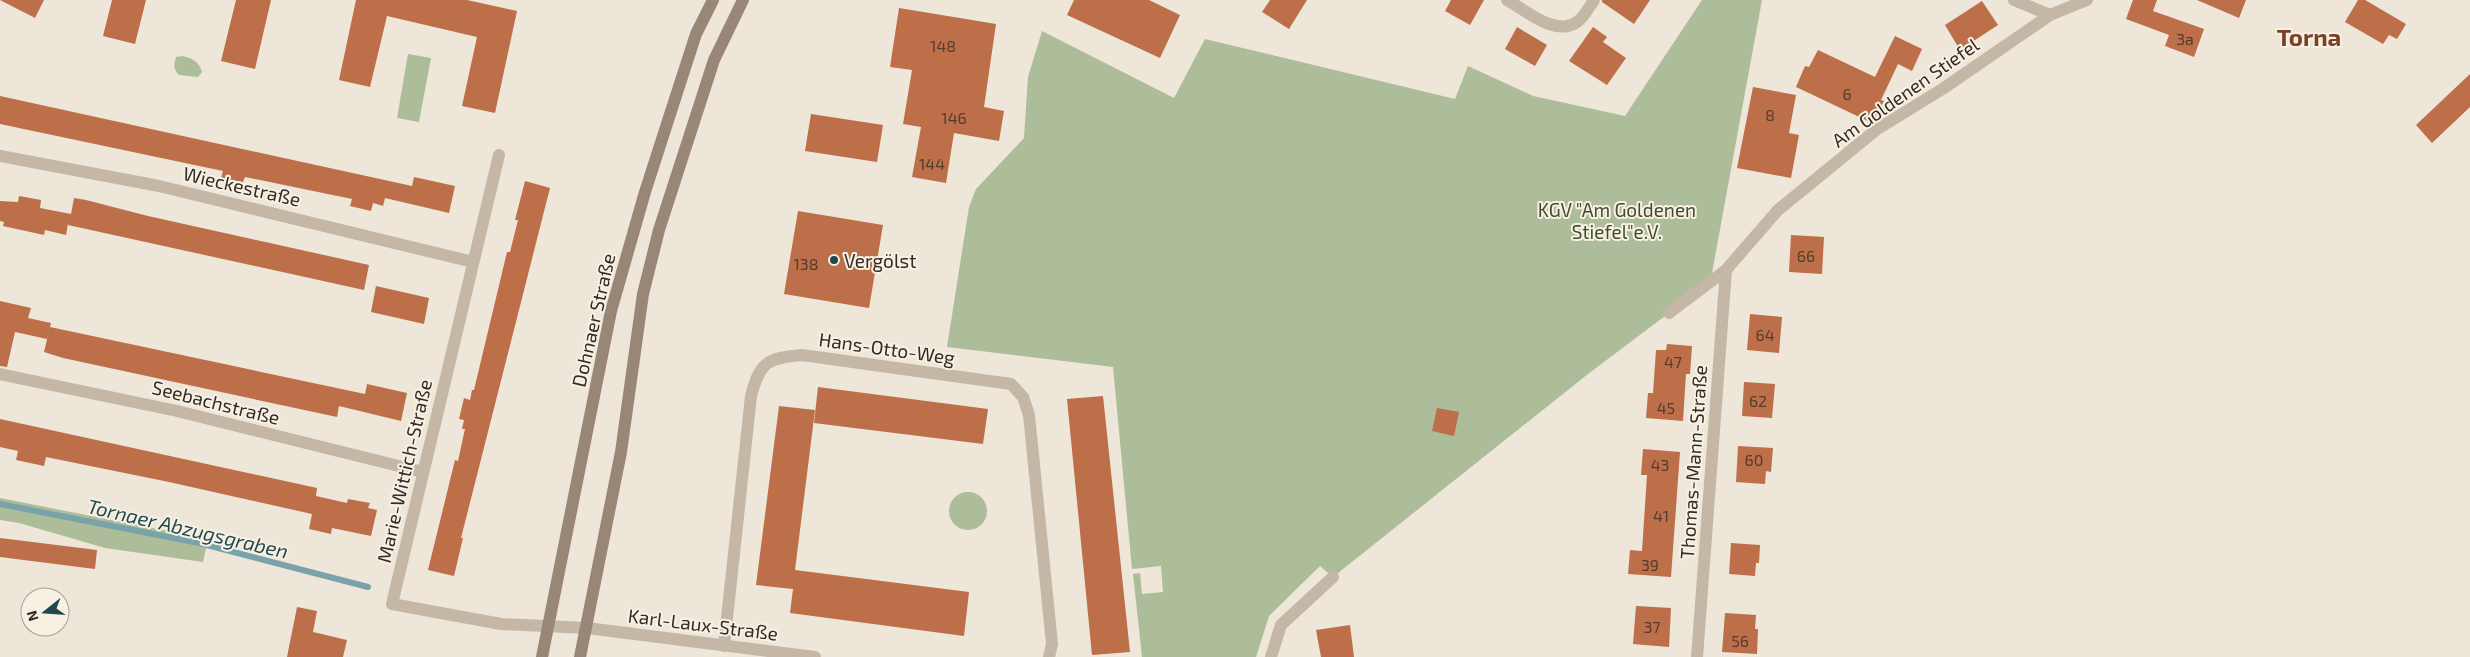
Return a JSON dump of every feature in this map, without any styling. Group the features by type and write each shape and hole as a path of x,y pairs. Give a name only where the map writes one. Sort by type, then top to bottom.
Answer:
{"main road":[{"name":"Dohnaer Straße","path":"542,657 611,311 696,34 713,0"},
{"path":"580,657 621,452 643,294 654,248 714,60 743,0"}],"street":[{"path":"1507,0 1551,25 1566,27 1579,21 1594,0"},
{"path":"2014,0 2050,15"},
{"name":"Am Goldenen Stiefel","path":"1669,313 1726,270 1778,210 1876,130 1944,88 2050,15 2087,0"},
{"name":"Marie-Wittich-Straße","path":"499,155 392,604 501,624 587,628"},
{"name":"Wieckestraße","path":"0,156 159,186 473,262"},
{"name":"Thomas-Mann-Straße","path":"1697,657 1726,270"},
{"name":"Hans-Otto-Weg","path":"724,646 751,396 757,373 769,363 786,357 802,355 1011,384 1023,397 1029,415 1040,515 1052,644 1049,657"},
{"name":"Seebachstraße","path":"0,374 177,411 422,472"},
{"path":"1271,657 1275,650 1280,625 1333,577"},
{"name":"Karl-Laux-Straße","path":"587,628 814,657"}],"green space":[{"name":"KGV \"Am Goldenen Stiefel\"e.V.","path":"1702,0 1762,0 1712,273 1669,313 1588,374 1333,577 1320,566 1269,616 1256,657 1142,657 1133,574 1140,573 1142,594 1163,592 1161,566 1132,569 1113,367 947,347 969,207 976,189 1024,138 1028,77 1042,31 1174,98 1205,39 1455,99 1468,66 1533,96 1625,116"},
{"path":"408,54 431,58 419,122 397,118"},
{"path":"182,56 192,59 199,65 202,72 198,77 179,75 177,73 174,67 176,57"},
{"path":"968,492 982,497 987,511 982,525 968,530 954,525 949,511 954,497"},
{"path":"0,498 208,539 203,562 105,548 19,523 0,520"}],"building":[{"path":"0,0 44,0 35,18"},
{"path":"112,0 146,0 135,44 103,36"},
{"path":"236,0 271,0 255,69 221,61"},
{"path":"356,0 467,0 517,11 495,113 462,106 477,37 387,16 370,87 339,80"},
{"path":"1074,0 1149,0 1180,15 1160,58 1067,15"},
{"path":"1270,0 1307,0 1289,29 1262,12"},
{"path":"1451,0 1484,0 1470,25 1445,11"},
{"path":"1602,0 1650,0 1634,24 1602,2"},
{"path":"2133,0 2157,0 2153,11 2204,29 2194,57 2165,46 2169,35 2126,19"},
{"path":"2197,0 2246,0 2239,18"},
{"path":"2358,0 2365,0 2406,24 2397,39 2389,35 2383,44 2345,22"},
{"path":"1982,1 1998,25 1960,50 1945,25"},
{"path":"899,8 996,24 984,107 1004,111 999,141 954,133 946,183 912,177 921,127 903,124 912,70 890,67"},
{"path":"1517,27 1547,45 1535,66 1505,49"},
{"path":"1593,27 1607,37 1603,42 1626,58 1607,85 1569,61"},
{"path":"1895,36 1922,49 1912,71 1898,64 1881,100 1884,101 1872,123 1796,87 1805,66 1809,67 1818,50 1875,77"},
{"path":"2470,74 2470,107 2432,143 2416,125"},
{"path":"1753,87 1796,95 1789,133 1799,135 1791,178 1737,168"},
{"path":"0,96 412,186 414,177 455,186 449,213 385,198 383,206 373,203 371,211 350,206 352,199 245,177 243,182 221,178 223,171 0,124"},
{"path":"811,114 883,125 877,162 805,151"},
{"path":"525,181 550,188 461,538 463,538 454,576 428,570 455,460 458,461 465,429 462,429 464,420 459,419 464,398 470,400 472,390 474,390 507,252 510,252 518,220 515,220"},
{"path":"19,196 41,200 40,208 71,214 74,198 86,200 148,216 369,265 364,290 68,225 68,223 66,235 45,230 44,235 3,226 4,222 0,221 0,201 18,202"},
{"name":"Vergölst","path":"798,211 883,225 869,308 784,294"},
{"path":"1791,235 1824,237 1822,274 1789,272"},
{"path":"376,286 429,298 424,324 371,312"},
{"path":"0,301 31,308 28,318 51,323 47,339 15,332 7,367 0,366"},
{"path":"1750,314 1782,317 1779,353 1747,350"},
{"path":"50,327 365,394 367,384 407,393 401,421 339,406 337,417 63,358 44,352"},
{"path":"1667,344 1692,346 1690,374 1686,374 1683,421 1646,418 1648,393 1653,393 1656,350 1666,350"},
{"path":"1744,382 1775,384 1772,418 1742,416"},
{"path":"818,387 988,409 983,444 814,423"},
{"path":"1103,396 1130,652 1092,655 1067,399"},
{"path":"779,406 815,410 795,570 969,592 964,636 790,613 793,589 756,585"},
{"path":"1437,408 1459,412 1454,436 1432,431"},
{"path":"0,419 317,488 316,496 347,503 348,499 370,503 368,508 377,510 371,536 332,528 331,534 309,529 312,514 169,482 46,457 44,466 16,460 18,451 0,447"},
{"path":"1738,446 1773,448 1771,472 1766,471 1765,484 1736,482"},
{"path":"1643,449 1680,452 1671,577 1628,574 1630,550 1642,551 1647,475 1641,475"},
{"path":"0,538 97,550 95,569 0,557"},
{"path":"1731,543 1760,545 1759,563 1756,563 1755,576 1729,574"},
{"path":"1636,606 1671,608 1669,647 1633,644"},
{"path":"297,607 317,611 313,632 347,640 343,657 287,657"},
{"path":"1725,613 1756,615 1755,629 1758,629 1757,654 1722,652"},
{"path":"1350,625 1354,657 1321,657 1316,630"}],"waterway":[{"name":"Tornaer Abzugsgraben","path":"0,504 199,543 368,587"}],"place":[{"name":"Vergölst","path":"834,260"}],"district":[{"name":"Torna","path":"2309,36"}]}
